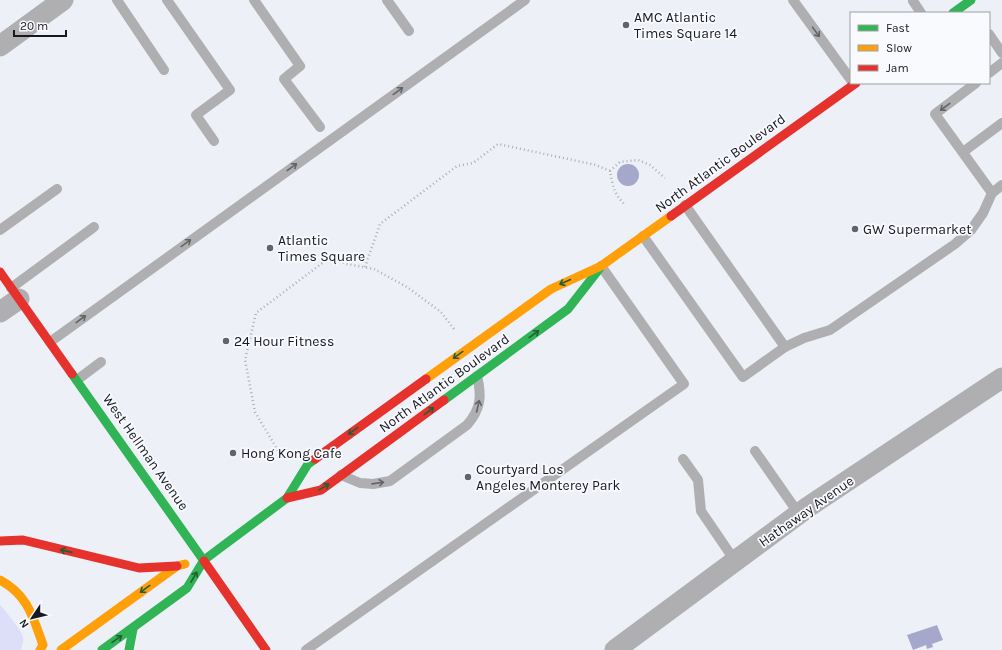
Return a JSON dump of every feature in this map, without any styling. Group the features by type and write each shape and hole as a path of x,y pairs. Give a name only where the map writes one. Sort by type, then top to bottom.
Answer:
{"main road":[{"path":"954,12 969,1"},
{"name":"North Atlantic Boulevard","path":"102,650 187,588 204,560 286,498 308,464 551,289 601,266 852,84"},
{"name":"North Atlantic Boulevard","path":"286,498 321,490 568,309 601,266"},
{"name":"West Hellman Avenue","path":"0,272 129,453 266,650"},
{"path":"0,541 24,540 139,568 177,566"},
{"name":"North Atlantic Boulevard","path":"61,650 177,566 204,560"},
{"path":"0,580 10,585 27,602 43,645 40,650"},
{"path":"129,650 133,628"}],"street":[{"path":"0,46 53,3"},
{"path":"0,312 15,293"},
{"name":"Hathaway Avenue","path":"615,650 799,514 1002,378"}],"lane":[{"path":"116,0 164,70"},
{"path":"167,0 230,90 196,115 214,141"},
{"path":"254,0 300,66 284,79 320,127"},
{"path":"387,0 409,31"},
{"path":"50,342 525,0"},
{"path":"793,0 850,79"},
{"path":"913,1 920,12"},
{"path":"969,1 974,12"},
{"path":"990,35 1002,53"},
{"path":"990,72 1002,63"},
{"path":"975,84 934,114 992,193"},
{"path":"963,152 1002,123"},
{"path":"643,236 743,377 785,348 804,338 830,330 955,244 971,230 983,213 992,193 1002,185"},
{"path":"0,230 58,189"},
{"path":"685,205 785,348"},
{"path":"15,293 94,227"},
{"path":"306,650 684,384 601,266"},
{"path":"77,380 101,362"},
{"path":"341,475 360,483 373,484 390,481 461,430 475,416 479,403 480,389 477,376"},
{"path":"755,451 799,514"},
{"path":"683,459 698,480 701,511 735,561"}],"path":[{"path":"364,267 380,224 457,166 473,163 498,144 596,165 610,171"},
{"path":"610,171 620,162 638,160 650,165 665,178"},
{"path":"610,171 612,184 616,195 625,205"},
{"path":"280,454 255,412 245,360 256,313 329,258 348,264 374,269 407,287 441,312 454,328"}],"shaded area":[{"path":"628,164 636,167 639,175 636,183 628,186 620,183 617,175 620,167"},
{"path":"0,605 22,634 23,640 21,650 0,650"},
{"path":"937,625 943,640 932,644 933,647 927,649 926,645 913,650 907,635"}],"traffic: fast":[{"path":"954,12 971,0"},
{"path":"444,400 568,309 600,268"},
{"path":"72,374 204,561"},
{"path":"102,650 187,588 204,560 287,498 308,464 315,459"},
{"path":"129,650 133,629"}],"traffic: slow":[{"path":"426,379 551,289 601,266 671,216"},
{"path":"61,650 177,566 185,564"},
{"path":"0,580 17,593 28,608 43,645 40,650"}],"traffic: jam":[{"path":"671,216 855,84"},
{"path":"0,272 72,374"},
{"path":"315,459 426,379"},
{"path":"287,498 321,490 444,400"},
{"path":"0,541 23,540 139,568 177,566"},
{"path":"204,561 266,650"}],"place":[{"name":"AMC Atlantic Times Square 14","path":"626,25"},
{"name":"GW Supermarket","path":"855,229"},
{"name":"Atlantic Times Square","path":"270,248"},
{"name":"24 Hour Fitness","path":"226,341"},
{"name":"Hong Kong Cafe","path":"233,453"},
{"name":"Courtyard Los Angeles Monterey Park","path":"468,477"}]}
